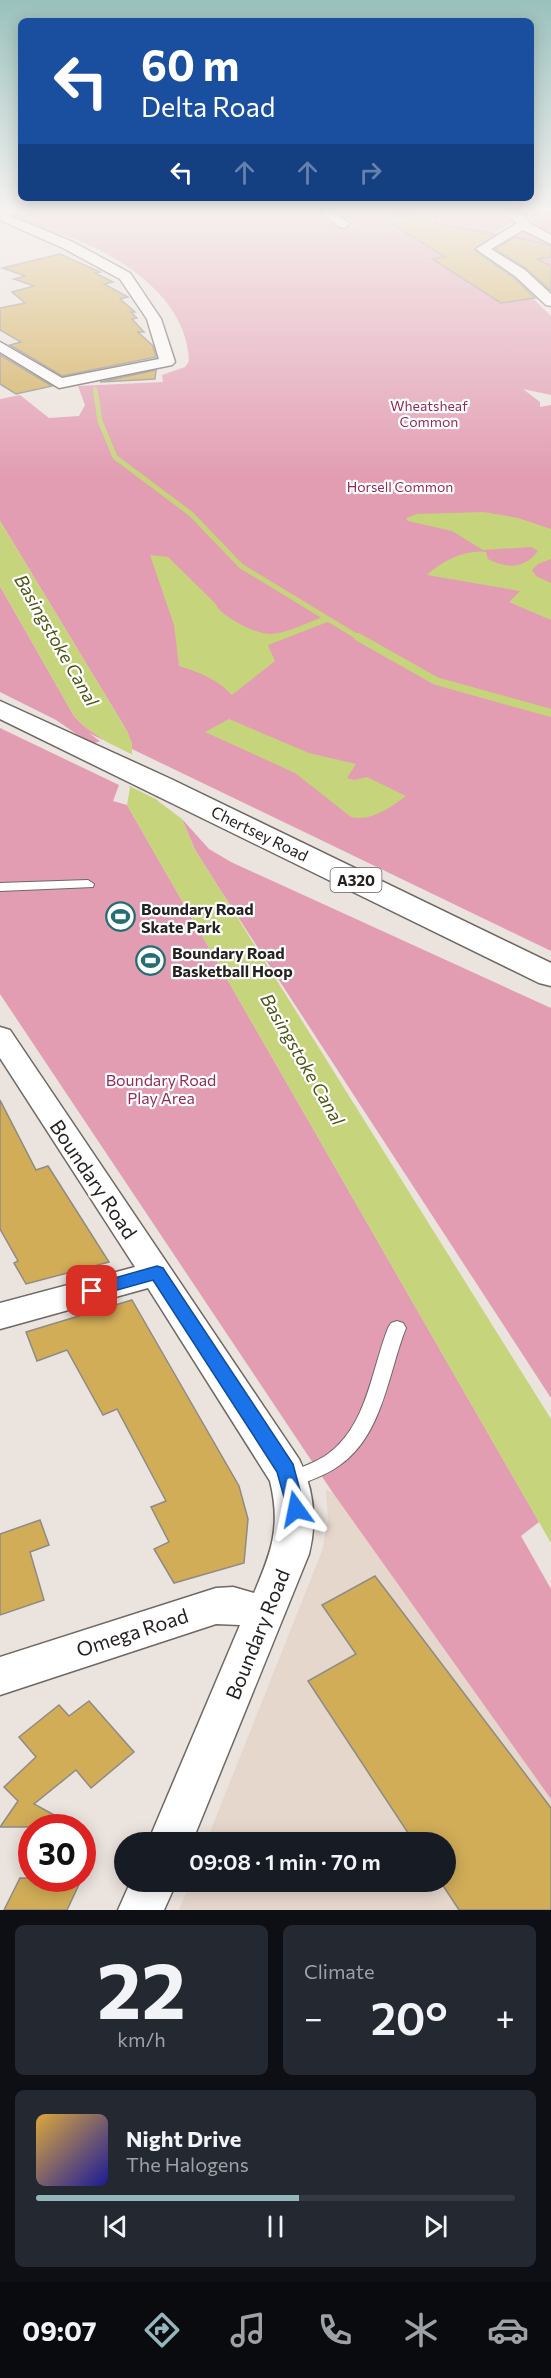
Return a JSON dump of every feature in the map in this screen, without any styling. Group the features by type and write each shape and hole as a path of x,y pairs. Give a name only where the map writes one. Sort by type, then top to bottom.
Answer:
{"main road":[{"name":"Chertsey Road","path":"0,710 104,760 161,784 551,975"}],"street":[{"path":"0,346 59,383 167,362 154,319 141,299"},
{"name":"Boundary Road","path":"0,1036 286,1470 294,1495 297,1524 290,1554 174,1832"},
{"path":"0,1316 157,1273"},
{"name":"Omega Road","path":"0,1676 216,1606 245,1607 266,1614"},
{"path":"141,1910 149,1892"}],"lane":[{"path":"0,887 88,884"},
{"path":"289,1480 328,1463 358,1436 368,1418 385,1357 398,1328"}],"shaded area":[{"path":"326,1490 333,1493 551,1798 551,1910 179,1910 186,1892 456,1892 456,1832 210,1832 322,1551 328,1520"}],"green space":[{"name":"Wheatsheaf Common","path":"164,299 534,299 551,316 551,395 523,389 540,402 540,407 551,405 551,951 132,749 127,731 0,521 0,399 20,395 49,418 79,416 85,405 78,386 163,382 162,375 185,367 189,361 185,338 176,317"},
{"path":"0,586 74,716 104,740 91,744 56,720 0,692"},
{"name":"Boundary Road Play Area","path":"0,728 119,785 113,801 127,805 539,1522 521,1536 551,1589 551,1799 333,1493 0,994"},
{"path":"182,819 209,849 231,862 551,1008 551,1398 219,888 195,850"}],"water":[{"name":"Horsell Common","path":"484,512 518,518 551,529 551,559 538,564 532,570 536,576 551,583 551,620 509,602 520,591 427,575 447,561 470,552 486,552 488,559 515,566 527,561 538,551 532,547 483,550 452,531 408,521 406,518 417,514"},
{"name":"Basingstoke Canal","path":"0,521 127,731 132,743 132,757 158,801 182,819 195,850 551,1419 551,1543 127,805 130,788 104,740 74,716 0,586"},
{"path":"150,555 168,557 218,608 239,623 256,631 276,633 323,617 330,621 268,645 275,661 232,695 214,680 179,666 174,625"},
{"path":"229,719 309,753 356,764 347,778 354,780 367,777 406,796 373,815 351,817 295,773 205,732"}],"pier":[{"path":"89,733 135,756 160,799 170,806 125,784 101,742"}],"building":[{"path":"20,299 120,299 135,312 131,312 137,318 132,319 144,332 138,332 153,346 156,357 62,376 10,345 21,342 0,330 0,308 25,303"},
{"path":"495,299 527,299 501,303"},
{"path":"0,355 52,386 16,394 0,384"},
{"path":"156,370 155,379 100,382"},
{"path":"0,1100 36,1170 48,1166 109,1262 26,1284 14,1263 18,1261 0,1229"},
{"path":"132,1300 239,1486 248,1519 244,1563 174,1583 154,1549 169,1542 151,1507 166,1501 117,1409 103,1415 67,1350 37,1361 26,1332"},
{"path":"40,1520 49,1545 30,1552 44,1600 0,1615 0,1534"},
{"path":"375,1576 551,1808 551,1910 459,1910 447,1892 456,1892 456,1832 407,1832 308,1681 356,1654 322,1605"},
{"path":"89,1701 134,1752 91,1788 76,1770 34,1804 52,1814 18,1814 18,1827 0,1827 18,1801 4,1787 36,1757 19,1737 59,1705 69,1716"},
{"path":"18,1882 18,1892 75,1892 67,1910 4,1910"}],"waterway":[{"path":"95,389 96,396"},
{"path":"96,395 100,421 115,457 191,514 241,566 361,639"},
{"path":"358,637 436,681 551,713"}],"place":[{"name":"Boundary Road Skate Park","path":"120,917"},
{"name":"Boundary Road Basketball Hoop","path":"151,961"}],"route":[{"path":"92,1291 157,1273 286,1470 296,1509"}]}
